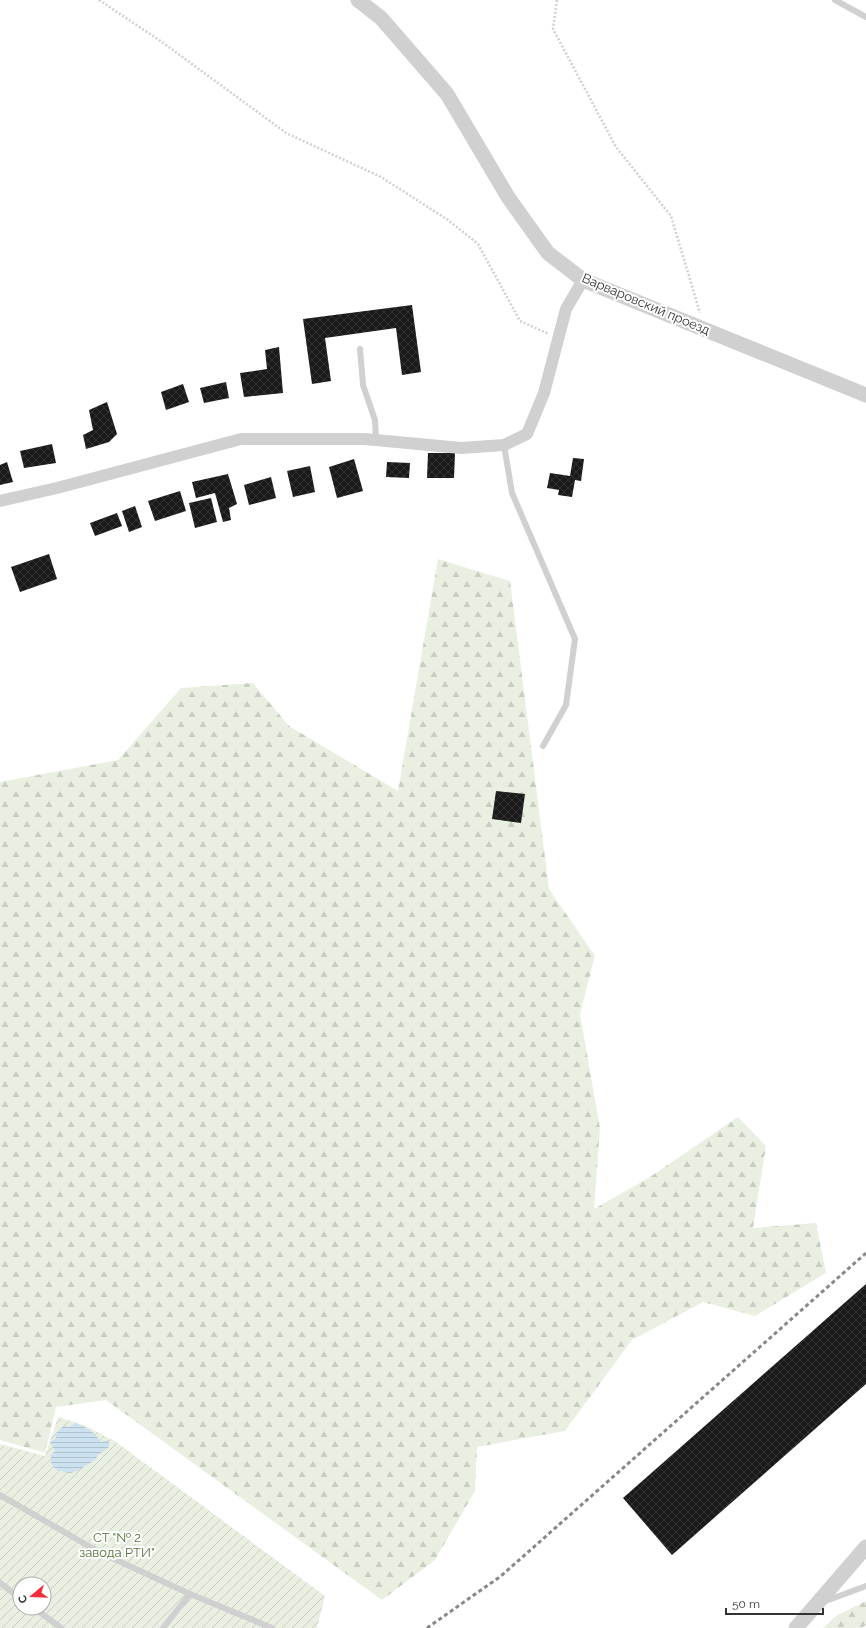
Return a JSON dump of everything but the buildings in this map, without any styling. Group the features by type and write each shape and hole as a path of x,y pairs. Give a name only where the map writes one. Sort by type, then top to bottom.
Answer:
{"street":[{"name":"Варваровский проезд","path":"358,0 381,18 447,94 508,197 548,253 583,280 866,395"},
{"path":"0,501 65,486 241,438 376,440 461,448 504,445 527,434 544,394 566,309 583,280"},
{"path":"796,1628 866,1547"}],"lane":[{"path":"835,0 866,17"},
{"path":"360,349 363,385 375,420 376,440"},
{"path":"504,445 512,493 575,639 566,705 543,746"},
{"path":"0,1494 99,1552 190,1594 272,1628"},
{"path":"0,1583 12,1592"},
{"path":"816,1604 847,1595 866,1586"},
{"path":"163,1628 190,1594"},
{"path":"45,1616 61,1628"}],"path":[{"path":"99,0 175,51 286,133 381,177 448,220 478,244 520,321 558,338"},
{"path":"557,0 552,29 616,147 671,216 704,329"}],"green space":[{"path":"438,559 510,581 549,889 595,956 580,1014 600,1128 594,1209 650,1177 738,1117 766,1146 753,1228 816,1223 826,1273 755,1316 703,1302 632,1340 565,1431 477,1447 475,1491 435,1560 382,1600 106,1400 56,1407 45,1453 0,1440 0,782 118,760 181,688 253,683 289,726 398,791"},
{"name":"СТ \"№ 2 завода РТИ\"","path":"58,1417 86,1426 116,1442 325,1596 317,1628 0,1628 0,1444 45,1456"},
{"path":"866,1601 866,1625 862,1628 823,1628 836,1616"}],"water":[{"path":"75,1423 93,1433 100,1442 109,1440 109,1447 98,1455 95,1460 77,1471 70,1473 56,1470 51,1463 51,1455 55,1451 50,1442 56,1438 55,1434 64,1426 69,1427"}],"railway":[{"path":"427,1628 501,1576 866,1253"}]}
